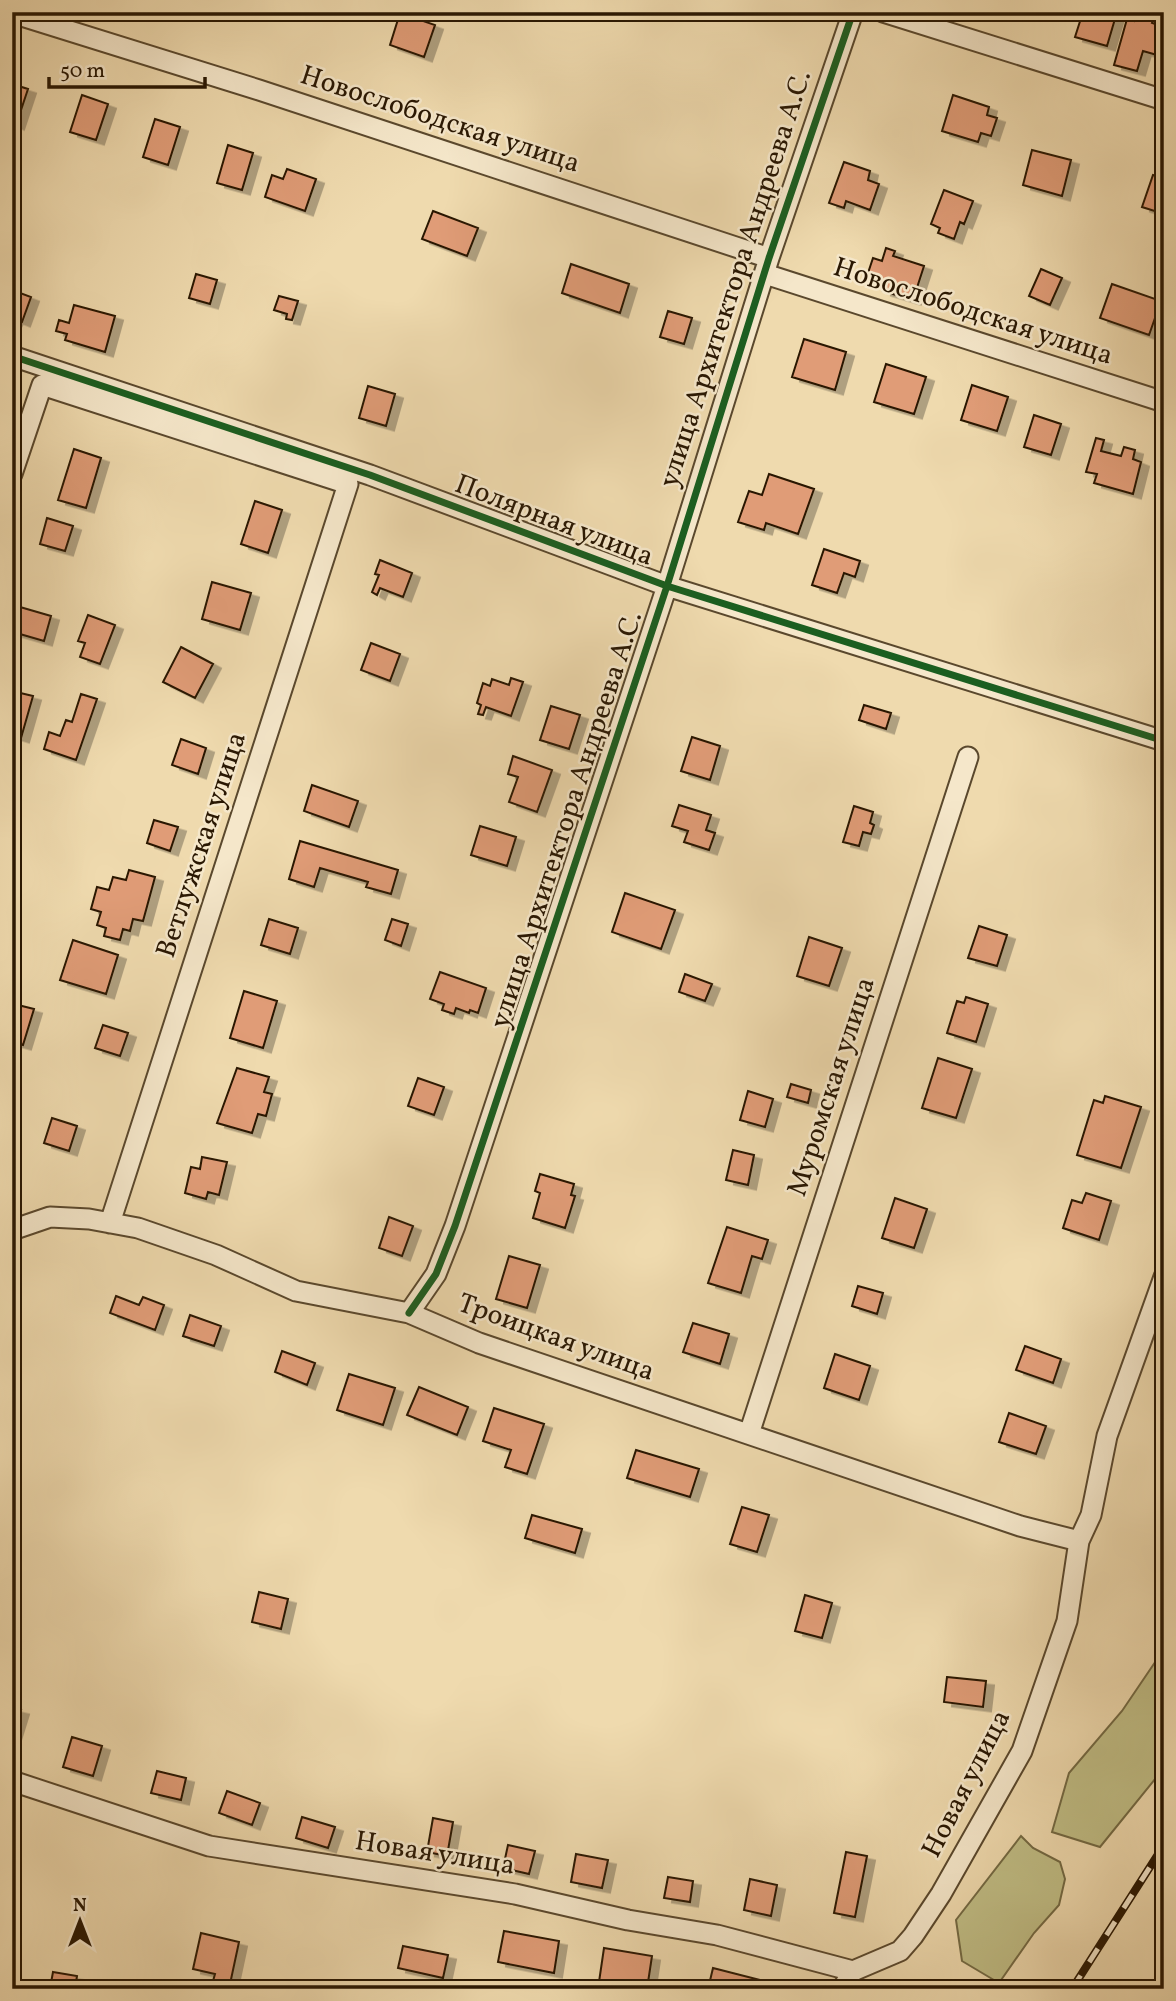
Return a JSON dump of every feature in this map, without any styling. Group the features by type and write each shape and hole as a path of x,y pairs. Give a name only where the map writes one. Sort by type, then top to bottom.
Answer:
{"street":[{"name":"улица Архитектора Андреева А.С.","path":"409,1313 436,1274 455,1226 667,586 767,266 853,12"},
{"path":"883,12 1164,100"},
{"name":"Новослободская улица","path":"12,13 260,90 1164,402"},
{"name":"Полярная улица","path":"12,356 370,475 667,586 1164,741"},
{"name":"Ветлужская улица","path":"12,474 42,385 348,484 110,1223"},
{"name":"Муромская улица","path":"749,1434 968,757"},
{"name":"Троицкая улица","path":"12,1230 50,1217 138,1228 216,1255 296,1291 409,1313 479,1343 1020,1526 1079,1541"},
{"path":"1079,1541 1091,1515 1107,1436 1117,1402 1164,1277"},
{"name":"Новая улица","path":"12,1781 209,1846 515,1894 628,1920 717,1935 853,1971 900,1951 913,1936 941,1894 1022,1751 1067,1621 1079,1541"},
{"path":"842,1989 853,1971"}],"shaded area":[{"path":"1164,1649 1164,1768 1100,1847 1052,1832 1069,1773 1122,1711"},
{"path":"1021,1836 1033,1848 1060,1862 1065,1879 1059,1905 1034,1933 999,1983 962,1961 956,1920"}],"building":[{"path":"1083,12 1117,12 1107,46 1075,37"},
{"path":"400,13 435,25 424,57 390,45"},
{"path":"1137,13 1154,18 1152,23 1164,27 1157,55 1143,51 1137,71 1114,65 1127,19 1134,21"},
{"path":"12,84 28,89 16,125 12,123"},
{"path":"82,95 108,104 96,140 70,132"},
{"path":"953,95 989,107 987,115 997,118 991,136 981,133 978,142 942,131"},
{"path":"155,119 180,127 168,165 143,157"},
{"path":"228,145 253,153 242,190 217,183"},
{"path":"1032,150 1071,160 1062,196 1023,185"},
{"path":"844,162 870,171 868,180 879,184 870,210 846,201 844,208 829,203"},
{"path":"287,169 316,179 305,211 265,197 272,175 283,179"},
{"path":"1153,175 1164,178 1164,214 1142,207"},
{"path":"944,190 973,201 964,224 960,222 954,239 938,233 940,228 931,224"},
{"path":"433,211 478,228 467,256 422,239"},
{"path":"886,248 895,251 893,256 924,266 913,300 883,291 885,285 866,279 873,258 882,261"},
{"path":"571,264 629,284 620,313 562,293"},
{"path":"1041,269 1062,278 1050,305 1029,296"},
{"path":"196,274 217,280 210,304 189,298"},
{"path":"1112,284 1161,301 1149,335 1100,318"},
{"path":"12,290 31,297 22,322 15,319 12,325"},
{"path":"279,296 298,301 292,320 286,319 287,314 274,310"},
{"path":"74,305 115,316 105,352 65,340 67,334 56,331 59,320 69,323"},
{"path":"668,311 692,318 684,344 660,337"},
{"path":"804,339 846,352 835,390 792,377"},
{"path":"886,364 926,377 914,414 874,402"},
{"path":"972,385 1008,397 997,431 961,420"},
{"path":"368,386 395,394 386,426 359,418"},
{"path":"1034,415 1061,424 1051,455 1024,447"},
{"path":"1096,438 1104,440 1101,451 1121,456 1124,447 1135,450 1133,459 1141,462 1133,494 1094,483 1097,474 1086,472"},
{"path":"74,449 101,458 86,508 58,500"},
{"path":"769,474 814,489 798,534 766,523 764,530 738,522 749,491 762,495"},
{"path":"255,501 282,510 268,553 241,544"},
{"path":"47,518 73,526 65,551 40,544"},
{"path":"824,549 860,561 855,577 844,573 837,593 812,585"},
{"path":"380,560 412,573 403,597 380,588 377,595 372,592 379,575 375,574"},
{"path":"212,582 251,593 240,630 202,619"},
{"path":"20,607 51,616 44,641 13,632"},
{"path":"88,615 115,625 100,664 80,657 85,643 78,641"},
{"path":"371,643 400,654 390,681 361,670"},
{"path":"181,647 213,664 195,698 163,682"},
{"path":"511,678 523,682 511,716 486,707 483,715 478,714 481,705 477,703 483,683 490,686 492,679 509,685"},
{"path":"12,691 33,696 21,738 12,735"},
{"path":"81,694 97,699 76,760 44,749 49,732 60,736 66,720 72,722"},
{"path":"864,705 891,713 886,729 859,720"},
{"path":"551,706 580,715 569,749 540,740"},
{"path":"692,737 720,746 710,780 681,771"},
{"path":"181,739 206,748 198,774 172,765"},
{"path":"513,756 552,770 537,812 509,802 518,777 508,774"},
{"path":"312,785 358,801 349,827 304,811"},
{"path":"679,805 711,815 706,830 715,833 709,850 684,842 688,831 672,826"},
{"path":"854,806 873,812 870,823 874,825 871,834 863,832 859,846 843,842"},
{"path":"154,820 178,827 170,851 147,843"},
{"path":"480,826 516,837 507,866 471,855"},
{"path":"300,841 398,870 391,894 366,887 368,882 320,868 314,887 289,879"},
{"path":"129,870 155,877 143,921 133,919 130,931 123,929 120,940 104,936 106,928 97,925 101,912 91,909 97,887 109,890 113,877 126,880"},
{"path":"625,893 675,910 661,949 612,932"},
{"path":"269,919 298,928 290,954 261,945"},
{"path":"392,919 408,924 401,946 385,940"},
{"path":"979,926 1007,935 997,966 968,958"},
{"path":"809,937 842,948 829,986 797,976"},
{"path":"73,940 118,955 106,994 60,980"},
{"path":"440,972 486,988 478,1013 456,1008 454,1014 442,1010 444,1004 430,999"},
{"path":"685,974 712,984 705,1001 679,992"},
{"path":"244,991 277,1001 263,1048 230,1038"},
{"path":"966,997 988,1004 976,1042 947,1033 957,1001 964,1003"},
{"path":"14,1004 34,1009 23,1045 12,1042"},
{"path":"103,1025 128,1033 120,1056 95,1048"},
{"path":"938,1058 972,1069 956,1118 922,1108"},
{"path":"237,1068 269,1077 264,1092 272,1094 266,1116 258,1114 252,1133 217,1123"},
{"path":"418,1078 444,1087 434,1115 408,1106"},
{"path":"791,1084 811,1090 808,1103 787,1097"},
{"path":"748,1091 773,1099 765,1127 740,1120"},
{"path":"1105,1096 1141,1107 1121,1168 1077,1155 1094,1100 1103,1103"},
{"path":"52,1118 77,1126 69,1151 44,1143"},
{"path":"733,1150 754,1155 748,1185 726,1180"},
{"path":"202,1157 227,1162 219,1195 208,1192 206,1199 185,1193 191,1167 200,1169"},
{"path":"540,1174 574,1184 571,1195 575,1196 565,1228 533,1218 540,1193 535,1191"},
{"path":"1086,1193 1111,1201 1099,1240 1063,1228 1072,1200 1082,1203"},
{"path":"895,1198 927,1209 914,1248 882,1238"},
{"path":"389,1217 413,1226 402,1256 379,1248"},
{"path":"727,1227 768,1240 762,1259 752,1256 741,1293 708,1283"},
{"path":"509,1256 540,1265 527,1308 496,1299"},
{"path":"858,1286 883,1293 877,1314 852,1306"},
{"path":"116,1296 139,1305 143,1297 164,1305 155,1330 110,1313"},
{"path":"190,1315 221,1326 214,1346 183,1336"},
{"path":"693,1323 729,1334 720,1364 683,1352"},
{"path":"1025,1346 1061,1359 1053,1383 1016,1370"},
{"path":"282,1351 315,1363 307,1385 275,1372"},
{"path":"835,1354 870,1366 859,1400 824,1388"},
{"path":"349,1374 395,1388 383,1425 337,1410"},
{"path":"419,1387 468,1407 457,1435 407,1415"},
{"path":"494,1408 544,1424 527,1474 505,1467 511,1450 483,1441"},
{"path":"1009,1413 1046,1426 1036,1454 999,1442"},
{"path":"636,1450 699,1469 690,1497 627,1478"},
{"path":"742,1507 769,1515 757,1552 730,1544"},
{"path":"532,1515 582,1529 575,1553 525,1538"},
{"path":"259,1592 288,1599 281,1629 252,1622"},
{"path":"805,1595 832,1603 822,1638 795,1631"},
{"path":"947,1677 986,1681 983,1707 944,1702"},
{"path":"12,1708 21,1710 12,1739"},
{"path":"72,1737 102,1746 93,1776 63,1767"},
{"path":"157,1771 186,1778 181,1800 151,1793"},
{"path":"227,1791 260,1803 252,1825 219,1813"},
{"path":"302,1817 335,1827 328,1848 296,1838"},
{"path":"433,1818 453,1822 447,1856 427,1852"},
{"path":"508,1845 535,1851 529,1874 503,1868"},
{"path":"846,1852 867,1856 855,1917 834,1913"},
{"path":"576,1854 608,1860 602,1888 571,1882"},
{"path":"668,1877 693,1881 690,1902 664,1898"},
{"path":"750,1879 777,1885 771,1916 744,1910"},
{"path":"504,1931 559,1941 554,1973 498,1962"},
{"path":"201,1933 239,1942 230,1984 213,1981 215,1974 193,1969"},
{"path":"403,1946 448,1955 443,1978 398,1968"},
{"path":"604,1948 652,1956 647,1989 599,1982"},
{"path":"713,1968 760,1980 758,1989 708,1989"},
{"path":"53,1972 77,1976 75,1989 43,1989 44,1982 51,1983"}],"railway":[{"path":"1072,1989 1164,1845"}],"cycle path":[{"path":"409,1313 436,1274 455,1226 667,586 769,258 853,12"},
{"path":"12,356 370,475 667,586 1164,741"}]}
